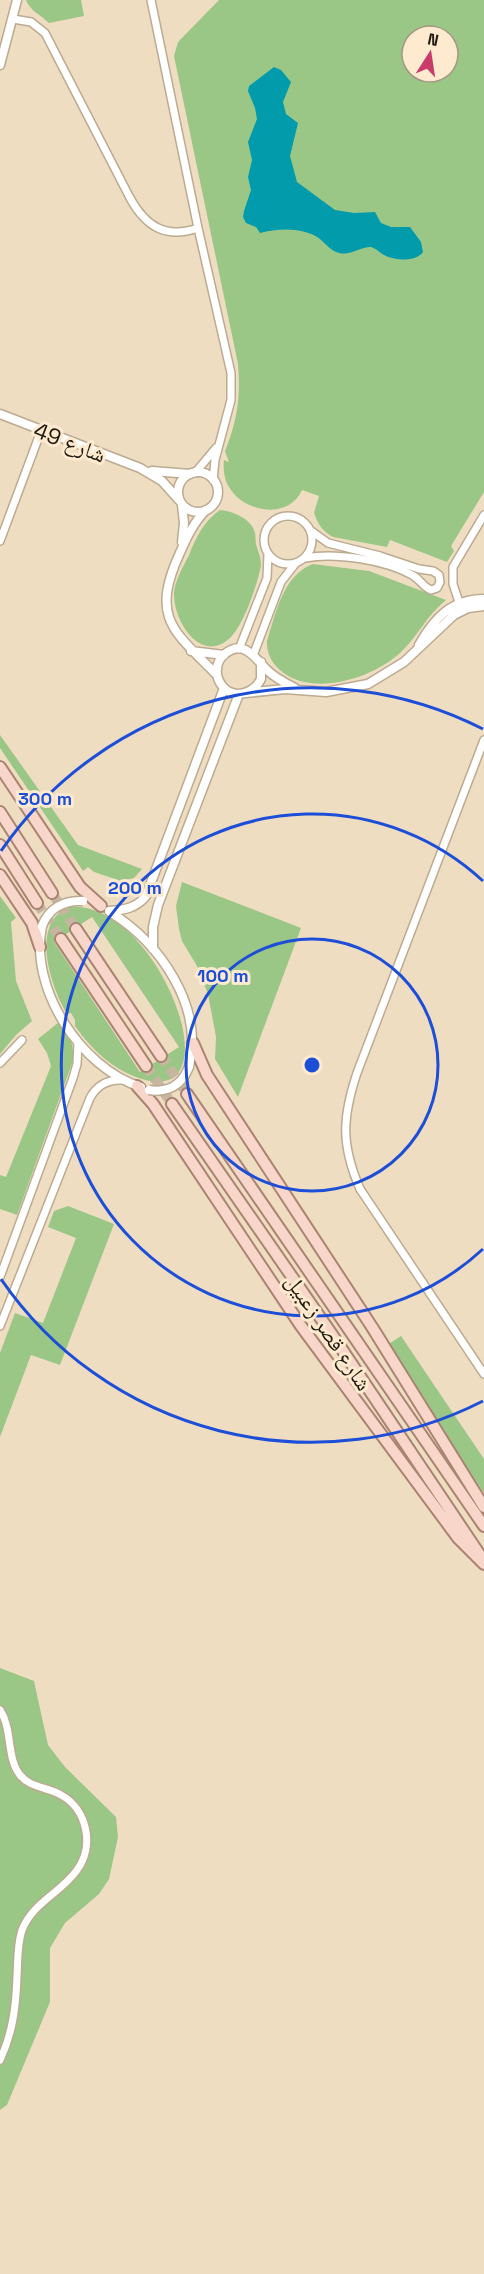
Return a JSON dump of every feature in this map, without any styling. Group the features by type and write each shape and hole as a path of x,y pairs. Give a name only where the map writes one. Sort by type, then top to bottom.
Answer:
{"main road":[{"path":"0,767 80,887 105,908"},
{"path":"0,812 52,893"},
{"path":"0,845 37,903"},
{"path":"0,875 32,922 40,947"},
{"path":"76,930 161,1056"},
{"path":"61,939 147,1066"},
{"path":"193,1042 202,1067 216,1091 372,1327 484,1508"},
{"path":"132,1084 153,1104 301,1326 458,1538 484,1563"},
{"name":"شارع قصر زعبيل","path":"187,1094 484,1526"},
{"name":"شارع قصر زعبيل","path":"172,1104 331,1333 484,1563"}],"street":[{"path":"0,65 17,0"},
{"path":"159,0 152,4 198,228 231,373 230,407 215,460 213,480 218,495 214,504 194,524 168,584 167,608 175,632 191,651 217,675 224,688 242,694 272,689 326,692 368,684 393,671 414,653 439,616 484,599"},
{"path":"13,19 30,22 50,40 136,210 154,227 176,232 198,228"},
{"name":"شارع 49","path":"0,414 140,468 164,474 193,474"},
{"path":"0,541 41,431"},
{"path":"180,554 183,532 180,485 209,458 220,441"},
{"name":"شارع 49","path":"140,468 162,480 181,502"},
{"path":"193,474 205,474 213,480"},
{"path":"181,502 190,511 206,510"},
{"path":"461,606 453,584 453,567 484,515"},
{"path":"239,649 267,578 265,533 278,519 291,517 298,519 328,543 433,571 439,575 440,582 437,588 431,590 409,574 373,562 334,556 305,558 297,563 281,582 254,653"},
{"path":"305,558 312,545 310,530"},
{"path":"267,552 283,564 297,563"},
{"path":"461,606 484,606"},
{"path":"191,651 224,655 239,649 254,653 281,681 298,689"},
{"path":"217,675 218,664 224,655"},
{"path":"153,949 153,927 158,905 242,694 255,688 261,679 261,662"},
{"path":"132,1084 96,1061 78,1042 64,1021 45,977 40,947 42,926 54,908 68,902 83,901 105,908 128,909 141,902 150,889 224,688"},
{"path":"484,740 357,1073 344,1124 351,1168 360,1189 484,1374"},
{"path":"0,1326 94,1091 105,1082 120,1080 149,1090 166,1090 181,1082 189,1067 193,1042 190,1021 180,992 153,949 128,924 105,908"},
{"path":"0,1063 22,1040"},
{"path":"0,1277 73,1078 77,1064 78,1042"},
{"path":"0,1710 8,1728 14,1762 20,1775 31,1784 58,1793 74,1805 85,1825 87,1843 84,1858 78,1870 34,1909 22,1931 15,2015 10,2036 0,2060"}],"green space":[{"path":"26,0 81,0 84,16 49,23 33,10"},
{"path":"219,0 484,0 484,492 451,546 454,551 447,562 390,540 387,547 333,537 321,527 314,513 319,496 302,490 296,500 287,506 266,510 245,503 227,484 224,460 229,462 225,451 233,430 237,409 238,364 174,56 178,42"},
{"path":"220,510 236,514 253,528 261,566 249,604 235,632 219,645 209,646 199,643 184,627 178,616 174,593 178,578 198,536 209,519"},
{"path":"313,564 369,571 446,600 433,612 401,652 378,668 364,675 333,683 303,682 290,677 276,666 268,652 267,641 282,596 294,577"},
{"path":"0,735 78,845 142,869 134,878 121,881 94,872 88,867 83,871 0,748"},
{"path":"182,882 301,928 238,1097 215,1059 216,1037 208,994 197,966 182,941 176,906"},
{"path":"0,896 16,918 11,922 16,981 32,1021 0,1054"},
{"path":"69,907 101,913 131,934 156,965 174,1000 184,1035 183,1063 170,1080 142,1079 122,1071 96,1051 75,1026 75,1020 71,1013 67,1014 55,988 47,957 50,927 57,915","holes":["92,917 179,1047 140,1072 54,942"]},
{"path":"59,1022 71,1038 74,1058 17,1215 0,1209 0,1175 6,1177 51,1066 47,1053 38,1039"},
{"path":"68,1206 114,1224 60,1365 31,1355 0,1437 0,1353 15,1313 43,1323 76,1238 48,1227 54,1211"},
{"path":"401,1336 484,1459 484,1493 451,1444 390,1343"},
{"path":"0,1668 34,1681 48,1745 65,1767 116,1817 118,1837 109,1879 99,1894 65,1923 50,1948 50,2002 7,2105 0,2110"}],"water":[{"path":"274,67 281,70 291,82 283,102 286,114 298,123 290,156 297,182 335,210 354,213 375,212 381,223 391,227 410,227 421,242 423,252 420,255 405,260 384,255 371,247 339,253 307,232 275,230 260,233 256,227 246,223 243,217 251,190 248,177 252,160 248,142 257,119 248,91 249,86"}],"tunnel":[{"path":"52,893 76,929"},
{"path":"37,903 61,939"},
{"path":"161,1056 187,1094"},
{"path":"146,1066 172,1104"}]}
